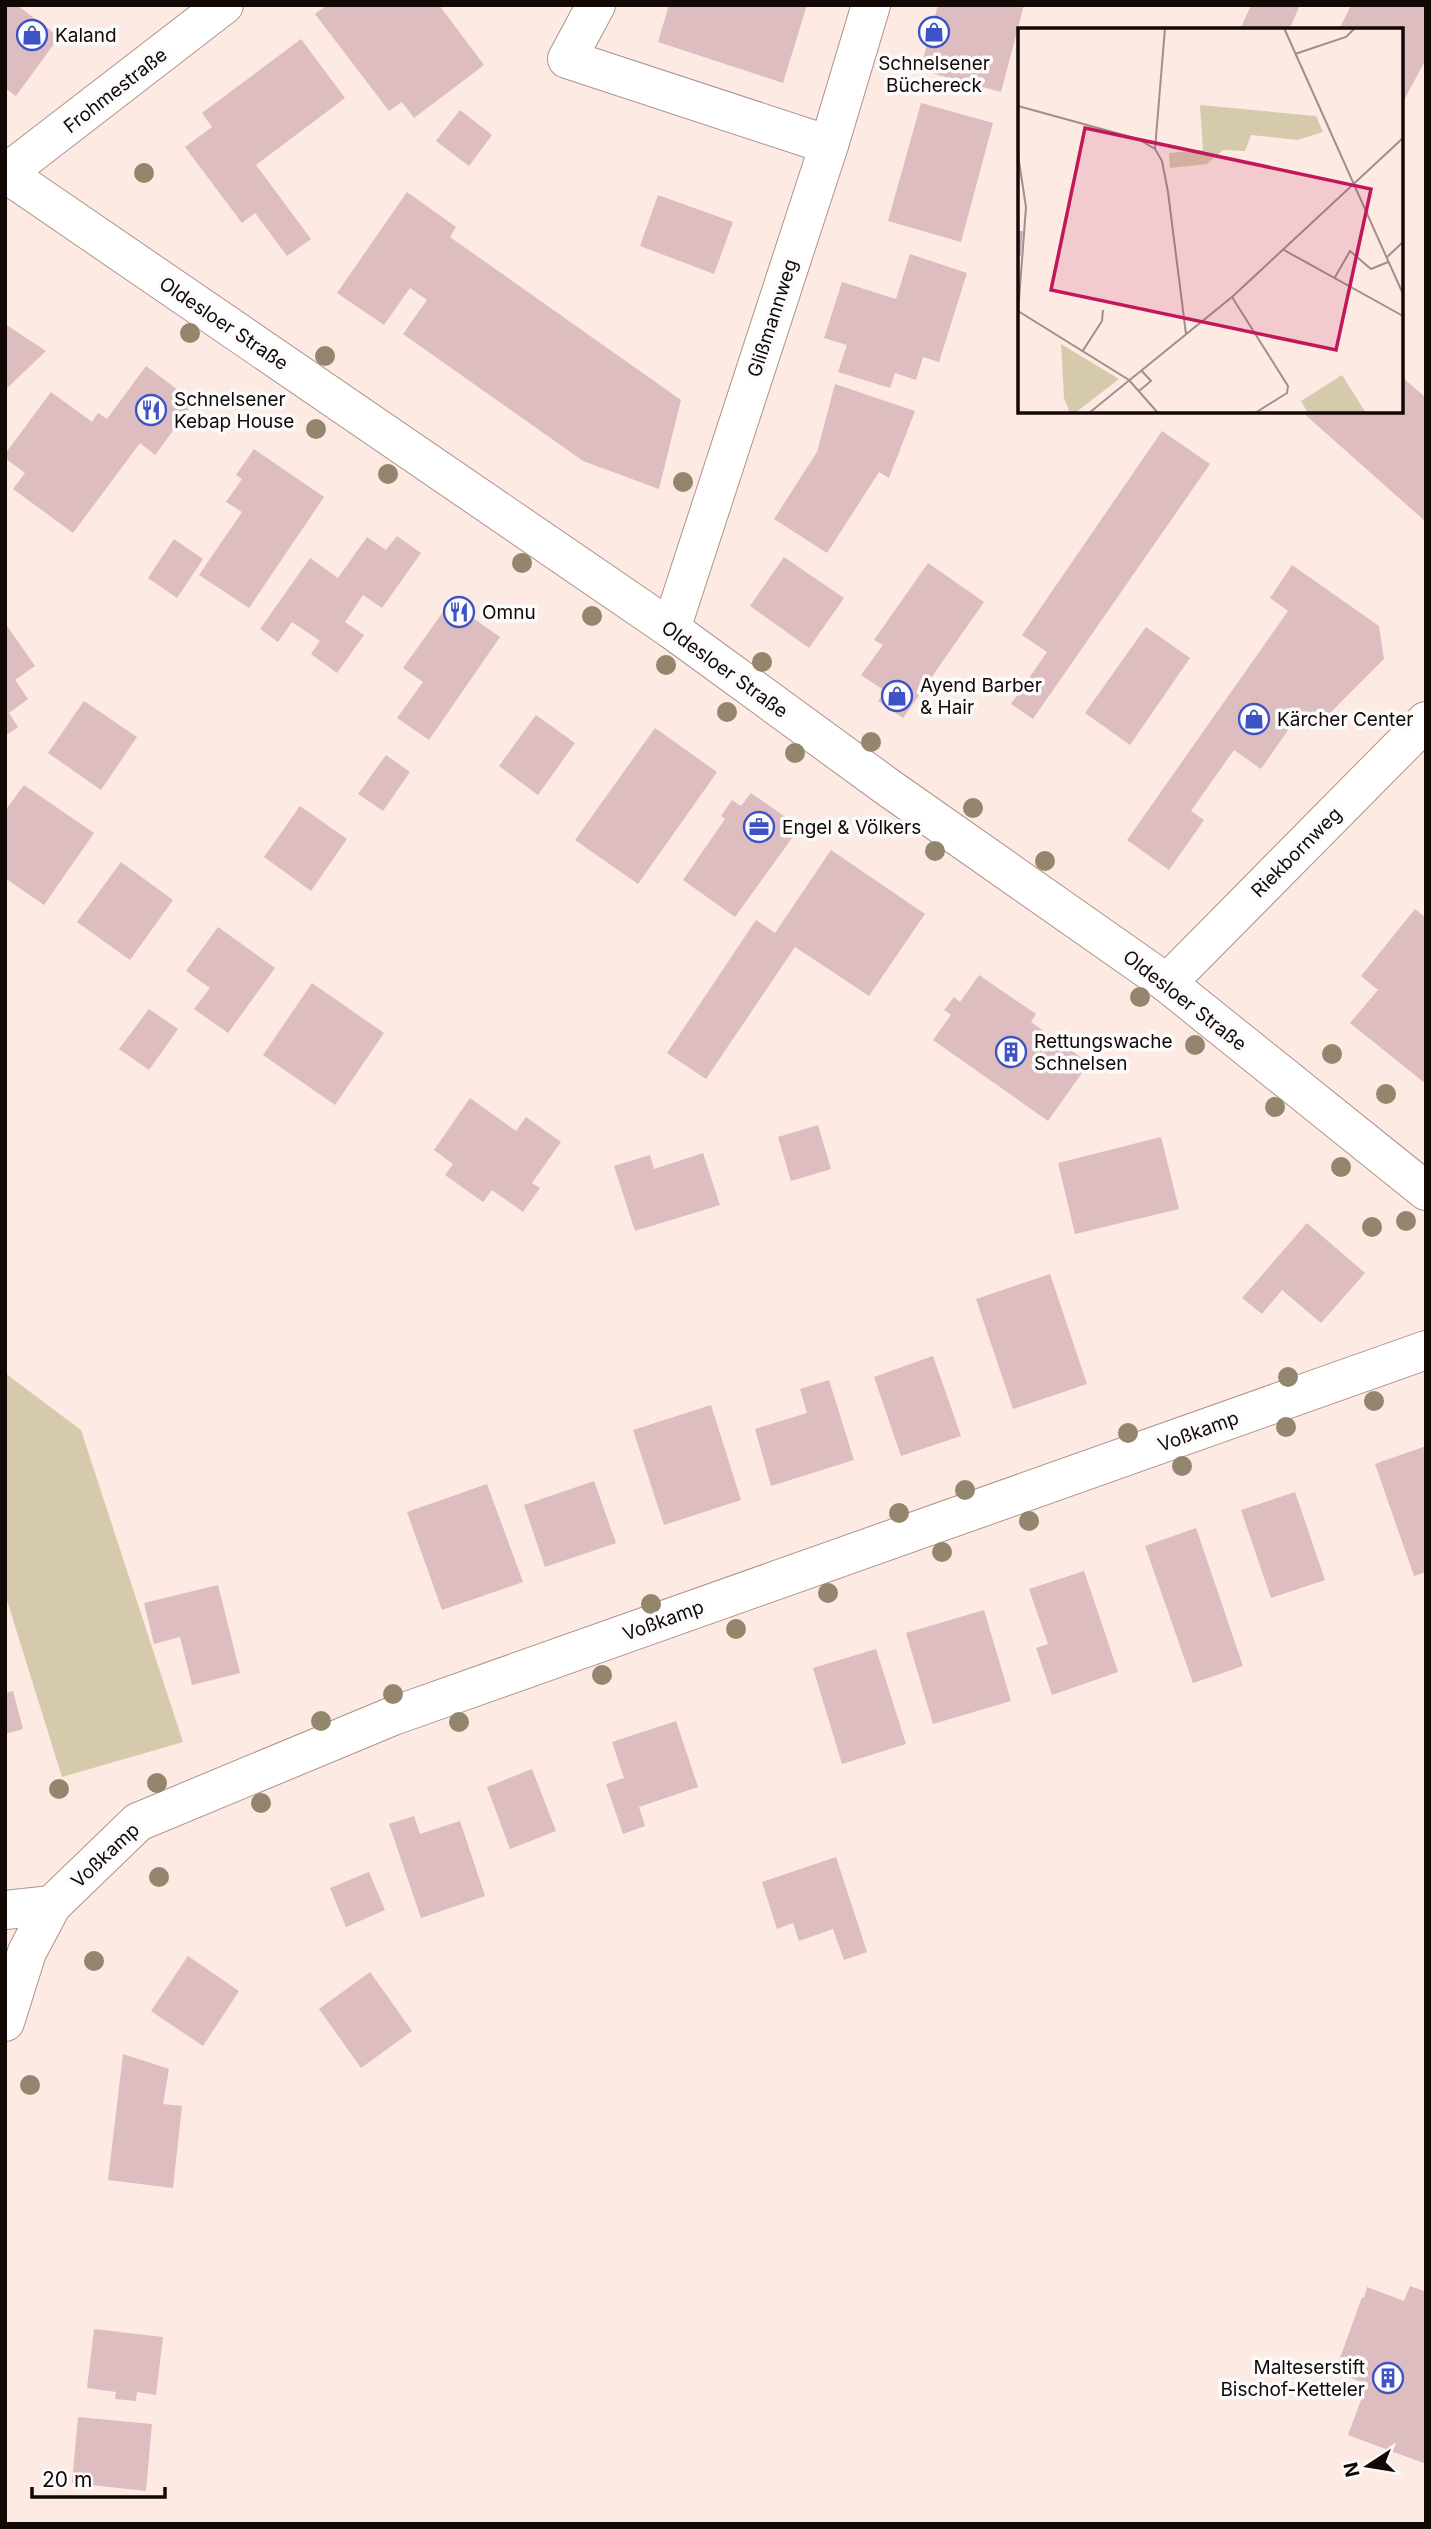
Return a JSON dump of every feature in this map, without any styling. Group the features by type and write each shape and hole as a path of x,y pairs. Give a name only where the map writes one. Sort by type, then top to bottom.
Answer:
{"street":[{"name":"Frohmestraße","path":"5,174 224,5"},
{"path":"596,5 567,59 829,145"},
{"name":"Glißmannweg","path":"671,629 829,145 871,5"},
{"name":"Oldesloer Straße","path":"5,174 671,629 888,788 1167,983 1426,1191"},
{"name":"Riekbornweg","path":"1167,983 1425,722"},
{"name":"Voßkamp","path":"5,2022 27,1952 52,1905 138,1822 393,1716 1426,1350"},
{"path":"5,1910 52,1905"}],"shaded area":[{"path":"5,1373 81,1430 183,1742 62,1777 5,1594"}],"building":[{"path":"5,5 17,5 59,37 16,96 5,88"},
{"path":"327,5 439,5 484,65 414,118 402,102 389,111 315,14"},
{"path":"669,5 807,5 783,83 658,42"},
{"path":"938,5 1024,5 1001,92 920,70"},
{"path":"1251,5 1300,5 1290,28 1241,28"},
{"path":"1351,5 1426,5 1426,59 1403,102 1403,28 1340,28"},
{"path":"301,39 345,98 256,165 311,239 287,256 255,213 242,223 185,147 212,127 202,113"},
{"path":"921,103 993,123 961,242 888,221"},
{"path":"460,110 492,135 469,166 436,141"},
{"path":"407,192 456,227 450,237 681,400 659,489 583,461 403,334 427,300 410,288 384,325 337,293"},
{"path":"658,195 733,222 714,274 640,246"},
{"path":"910,254 967,273 939,362 923,357 916,380 895,373 890,388 838,372 847,345 824,338 842,282 896,299"},
{"path":"5,324 46,351 5,390"},
{"path":"146,366 194,402 155,455 140,443 73,533 13,489 25,473 5,458 5,454 51,392 92,422 98,413 107,419"},
{"path":"1403,378 1426,398 1426,522 1303,413 1403,413"},
{"path":"835,384 915,411 889,478 879,472 827,553 774,519 817,452"},
{"path":"1162,431 1210,464 1033,719 1011,704 1047,652 1022,635"},
{"path":"254,449 324,497 249,608 199,575 242,512 226,502 242,479 236,475"},
{"path":"397,536 421,553 382,608 363,595 345,622 364,635 337,673 311,654 320,641 292,622 278,642 260,629 310,558 338,578 367,537 386,550"},
{"path":"174,539 203,559 177,598 148,578"},
{"path":"784,557 844,598 809,648 750,606"},
{"path":"928,563 984,602 903,718 878,701 885,691 861,675 883,645 874,640"},
{"name":"Kärcher Center","path":"1292,565 1379,626 1384,659 1318,725 1300,713 1261,769 1234,750 1191,811 1204,820 1169,870 1127,840 1288,611 1270,598"},
{"path":"450,602 500,637 429,740 397,718 423,682 403,668"},
{"path":"5,623 35,666 15,680 28,699 9,713 18,727 5,736"},
{"path":"1146,627 1190,658 1130,745 1085,713"},
{"path":"84,701 137,737 101,790 48,753"},
{"path":"536,715 575,743 538,795 499,766"},
{"path":"655,728 717,772 638,884 575,840"},
{"path":"386,755 410,772 383,811 358,794"},
{"path":"24,785 94,833 44,905 5,878 5,811"},
{"path":"751,793 800,827 735,917 683,880 725,819 721,816 732,800 741,806"},
{"path":"300,806 347,839 311,891 264,857"},
{"path":"831,850 925,914 869,996 795,947 706,1079 667,1053 756,920 775,933"},
{"path":"121,862 173,900 130,960 77,922"},
{"path":"1415,909 1426,918 1426,1084 1350,1023 1378,990 1361,976"},
{"path":"218,927 275,968 228,1033 194,1009 210,988 186,971"},
{"name":"Rettungswache Schnelsen","path":"979,975 1036,1014 1031,1022 1089,1063 1048,1121 933,1040 951,1015 944,1010 954,997 960,1002"},
{"path":"312,983 384,1033 335,1105 263,1055"},
{"path":"149,1009 178,1029 149,1070 119,1049"},
{"path":"470,1098 516,1131 526,1117 561,1142 532,1183 540,1188 523,1212 492,1190 483,1202 445,1175 453,1164 434,1150"},
{"path":"818,1125 831,1169 791,1181 778,1137"},
{"path":"1161,1137 1179,1209 1075,1234 1058,1163"},
{"path":"703,1153 720,1205 635,1231 614,1166 650,1155 654,1169"},
{"path":"1307,1223 1365,1273 1321,1323 1282,1290 1262,1314 1242,1298"},
{"path":"1050,1274 1087,1384 1013,1409 976,1299"},
{"path":"933,1356 961,1436 901,1456 874,1377"},
{"path":"829,1380 854,1460 771,1486 755,1429 807,1413 800,1389"},
{"path":"711,1405 741,1500 664,1525 633,1430"},
{"path":"1426,1446 1426,1572 1414,1576 1375,1464"},
{"path":"594,1481 616,1543 545,1567 524,1505"},
{"path":"487,1484 523,1582 442,1610 407,1512"},
{"path":"1295,1492 1325,1580 1271,1598 1241,1510"},
{"path":"1196,1528 1243,1666 1193,1683 1145,1546"},
{"path":"1084,1571 1118,1672 1052,1695 1036,1648 1048,1644 1029,1589"},
{"path":"218,1585 240,1673 192,1685 180,1637 154,1644 144,1603"},
{"path":"984,1610 1011,1701 933,1724 906,1633"},
{"path":"876,1649 906,1744 842,1764 813,1668"},
{"path":"13,1691 23,1729 5,1734 5,1693"},
{"path":"676,1721 698,1787 639,1807 645,1826 623,1834 606,1784 624,1778 612,1742"},
{"path":"532,1769 556,1831 510,1849 487,1787"},
{"path":"414,1816 420,1834 460,1821 485,1896 421,1918 389,1824"},
{"path":"836,1857 867,1952 844,1960 833,1929 799,1941 793,1923 777,1929 762,1882"},
{"path":"369,1872 385,1910 346,1927 330,1888"},
{"path":"188,1956 239,1991 203,2046 151,2011"},
{"path":"370,1972 412,2031 361,2068 319,2009"},
{"path":"123,2054 169,2069 163,2104 182,2106 173,2188 108,2180"},
{"name":"Malteserstift Bischof-Ketteler","path":"1410,2286 1424,2291 1426,2286 1426,2464 1348,2435 1367,2384 1335,2372 1367,2287 1404,2301"},
{"path":"94,2329 163,2337 156,2395 137,2392 136,2401 115,2399 116,2392 87,2388"},
{"path":"78,2417 152,2424 146,2491 72,2483"}],"place":[{"name":"Schnelsener Büchereck","path":"934,32"},
{"name":"Kaland","path":"32,35"},
{"name":"Schnelsener Kebap House","path":"151,410"},
{"name":"Omnu","path":"459,612"},
{"name":"Ayend Barber & Hair","path":"897,696"},
{"name":"Kärcher Center","path":"1254,719"},
{"name":"Engel & Völkers","path":"759,827"},
{"name":"Rettungswache Schnelsen","path":"1011,1052"},
{"name":"Malteserstift Bischof-Ketteler","path":"1388,2378"}]}
